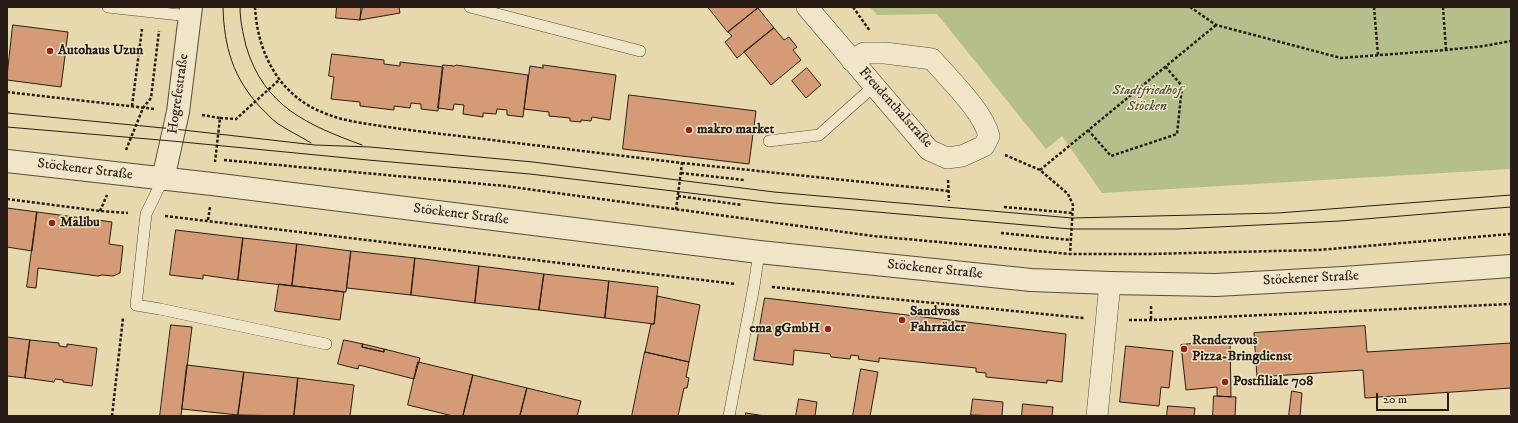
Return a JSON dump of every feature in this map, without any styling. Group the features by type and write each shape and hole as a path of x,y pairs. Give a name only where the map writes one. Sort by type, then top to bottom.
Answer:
{"street":[{"name":"Freudenthalstraße","path":"807,7 852,61 929,150 947,158 962,156 984,146 989,136 987,128 978,113 932,59 885,52 864,53 852,61"},
{"name":"Hogrefestraße","path":"163,180 178,112 190,12"},
{"name":"Stöckener Straße","path":"7,161 163,180 212,184 759,252 1031,280 1110,283 1216,284 1343,278 1511,266"},
{"path":"1097,416 1110,283"}],"lane":[{"path":"108,7 161,13 190,12"},
{"path":"470,7 640,51"},
{"path":"769,141 819,135 874,86"},
{"path":"163,180 146,214 136,305 326,344"},
{"path":"729,416 759,252"}],"path":[{"path":"255,7 259,39 267,61 280,80 292,94 306,104 324,114 341,120 397,129 682,163 948,191"},
{"path":"1190,7 1216,25 1341,58 1446,50 1484,46 1511,41"},
{"path":"1374,7 1378,55"},
{"path":"1443,7 1446,50"},
{"path":"132,106 144,11"},
{"path":"7,92 143,108 151,98 161,13"},
{"path":"1040,170 1216,25"},
{"path":"1088,130 1111,156 1177,134 1182,86 1165,66"},
{"path":"220,118 236,119 280,80"},
{"path":"984,146 1040,170 1068,194 1073,205 1070,254"},
{"path":"224,160 505,186 873,236 1070,254 1149,254 1318,250 1511,234"},
{"path":"676,210 682,163"},
{"path":"681,173 744,180"},
{"path":"678,196 742,205"},
{"path":"1004,207 1073,212"},
{"path":"1001,233 1071,240"},
{"path":"112,416 124,310 136,305"}],"green space":[{"name":"Stadtfriedhof Stöcken","path":"870,7 1511,7 1511,169 1102,193 1062,136 1046,149 937,14 877,15"}],"building":[{"path":"337,7 361,7 360,20 336,18"},
{"path":"363,7 399,7 400,13 360,20"},
{"path":"708,7 757,7 758,8 728,32"},
{"path":"758,8 774,28 737,58 725,42 732,36 728,32"},
{"path":"13,25 68,32 61,87 7,80"},
{"path":"774,28 784,40 789,37 797,47 793,50 801,60 771,85 744,52"},
{"path":"332,54 384,60 384,64 400,66 400,62 443,67 438,111 421,109 421,104 411,103 410,108 394,106 394,110 360,106 360,102 331,99 334,77 329,76"},
{"path":"443,65 456,65 528,75 523,117 507,115 507,110 497,109 496,114 483,113 483,117 463,114 464,105 454,104 453,110 438,108"},
{"path":"543,65 616,75 610,120 592,117 591,121 570,121 570,118 549,116 549,112 524,109 530,66 543,68"},
{"path":"807,68 821,85 806,98 792,81"},
{"name":"makro market","path":"629,95 756,111 749,164 623,149"},
{"path":"7,208 37,212 32,251 7,247"},
{"path":"37,212 112,222 109,244 123,246 120,273 113,276 98,276 38,268 36,288 27,287"},
{"path":"176,230 243,238 238,280 203,275 203,279 170,275"},
{"path":"243,238 297,244 292,286 238,280"},
{"path":"297,244 351,251 346,292 292,286"},
{"path":"351,251 415,258 411,295 347,288"},
{"path":"415,258 479,266 475,303 411,295"},
{"path":"479,266 544,274 539,310 475,303"},
{"path":"544,274 609,281 605,318 539,310"},
{"path":"609,281 658,287 654,324 605,318"},
{"path":"279,284 344,292 340,320 275,311"},
{"path":"657,296 700,305 689,362 645,352 651,324 654,324"},
{"path":"765,298 1066,334 1062,382 1047,380 1047,383 986,377 986,373 976,372 976,368 879,358 879,362 858,359 859,356 851,355 850,359 831,357 830,354 794,350 793,365 754,360"},
{"path":"171,325 192,327 181,416 160,416"},
{"path":"1365,326 1367,352 1511,343 1511,388 1365,398 1363,370 1257,377 1254,333"},
{"path":"7,337 30,340 25,378 7,376"},
{"path":"30,340 59,343 59,346 67,347 67,344 97,348 92,386 63,382 63,380 55,379 54,382 25,378"},
{"path":"344,340 363,344 362,347 384,352 384,349 420,358 414,379 359,365 358,369 338,364"},
{"path":"1230,340 1231,397 1217,396 1217,387 1186,390 1181,345"},
{"path":"363,344 384,349 384,352 362,347"},
{"path":"1126,346 1173,351 1169,388 1161,387 1159,406 1120,402"},
{"path":"645,352 689,362 686,377 689,378 687,388 684,388 678,416 632,416"},
{"path":"418,362 473,375 463,416 453,416 408,405"},
{"path":"187,365 244,372 238,415 182,409"},
{"path":"861,369 878,372 870,416 853,416"},
{"path":"244,372 298,378 294,416 238,415"},
{"path":"473,375 527,388 520,416 463,416"},
{"path":"298,378 354,385 350,416 294,416"},
{"path":"527,388 581,401 577,416 520,416"},
{"path":"1292,391 1302,393 1300,416 1289,416"},
{"path":"1214,396 1236,397 1235,416 1213,416"},
{"path":"799,399 817,402 815,416 796,416"},
{"path":"973,399 1003,402 1002,416 971,415"},
{"path":"1023,404 1053,407 1052,416 1022,416"},
{"path":"1168,406 1195,408 1194,416 1167,416"},
{"path":"746,413 765,416 746,416"}],"tram line":[{"path":"223,7 225,35 228,49 243,85 251,97 275,121 311,143"},
{"path":"240,7 241,22 246,46 254,67 264,84 276,99 290,111 306,121 342,138 362,145"},
{"path":"7,113 174,129 315,145 370,147 533,162 774,192 1072,218 1278,213 1511,195"},
{"path":"7,127 530,174 774,203 1071,229 1177,229 1340,221 1511,207"}],"place":[{"name":"Autohaus Uzun","path":"50,51"},
{"name":"makro market","path":"689,130"},
{"name":"Malibu","path":"52,223"},
{"name":"Sandvoss Fahrräder","path":"902,320"},
{"name":"ema gGmbH","path":"828,329"},
{"name":"Rendezvous Pizza-Bringdienst","path":"1184,349"},
{"name":"Postfiliale 708","path":"1225,382"}]}
